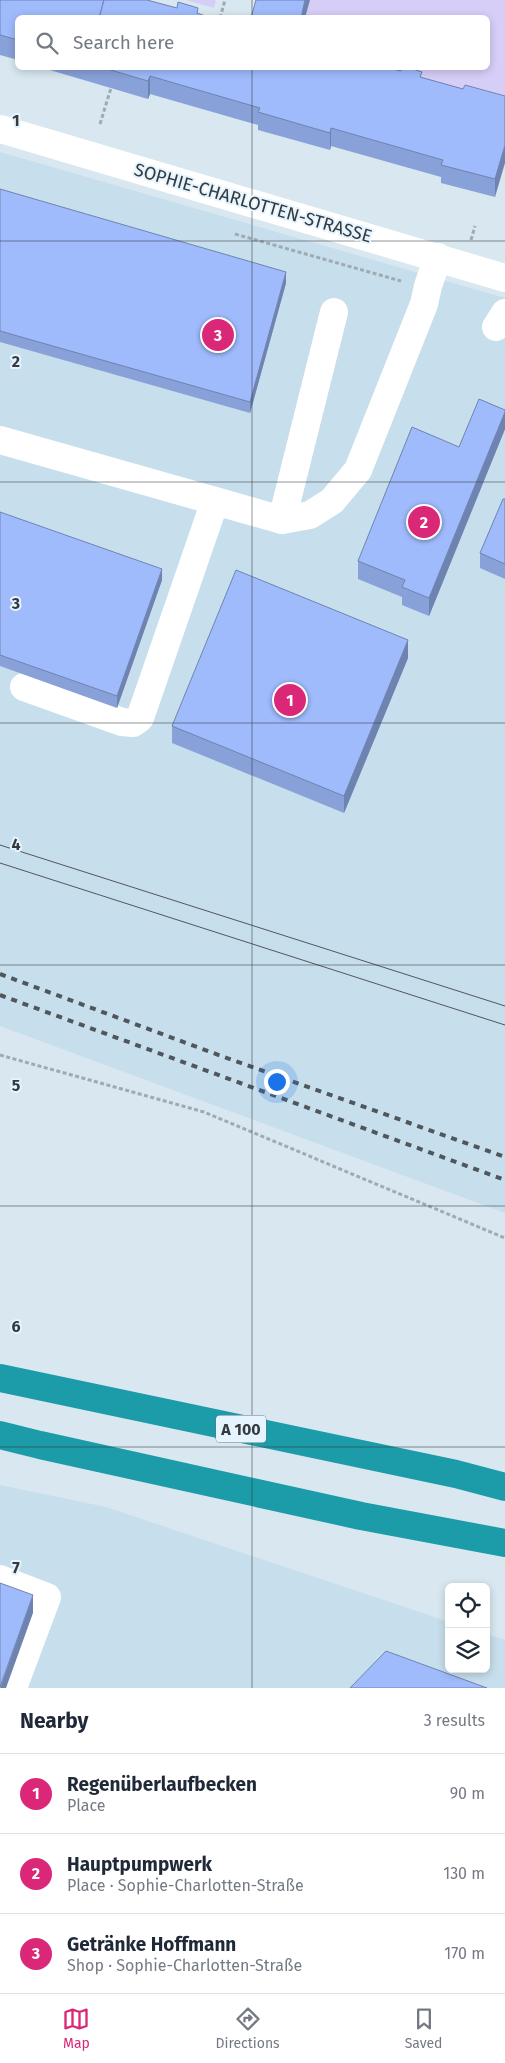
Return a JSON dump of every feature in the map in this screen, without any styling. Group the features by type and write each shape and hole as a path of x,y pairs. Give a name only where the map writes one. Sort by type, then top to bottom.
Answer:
{"highway":[{"name":"A 100","path":"0,1378 456,1474 505,1487"},
{"path":"0,1435 50,1448 360,1516 505,1543"},
{"path":"456,1474 505,1472"}],"street":[{"name":"SOPHIE-CHARLOTTEN-STRASSE","path":"0,129 505,278"},
{"path":"0,440 282,520 310,515 332,501 358,470 424,304 438,258"},
{"path":"282,520 334,312"},
{"path":"24,687 122,722 133,723 140,718 215,501"},
{"path":"0,1579 47,1597 14,1688"}],"path":[{"path":"221,15 225,0"},
{"path":"100,124 111,88"},
{"path":"234,234 384,277 428,286"},
{"path":"0,1055 204,1112 505,1238"}],"shaded area":[{"path":"186,0 216,0 214,8"},
{"path":"310,0 505,0 505,113 333,70 490,70 490,15 306,15"},
{"path":"0,152 505,298 505,1213 0,1026"},
{"path":"0,1485 106,1507 445,1621 445,1673 490,1673 490,1635 505,1640 505,1688 0,1688"}],"building":[{"path":"0,0 104,0 100,15 15,15 15,39 0,35"},
{"path":"104,0 147,0 177,8 178,2 198,8 197,13 203,15 100,15"},
{"path":"256,0 305,0 302,15 252,15"},
{"path":"111,70 416,70 422,72 420,77 463,89 465,85 505,96 505,145 495,179 441,165 443,160 331,128 330,133 258,112 260,108 150,76 148,81"},
{"path":"0,189 286,272 250,402 0,331"},
{"path":"479,399 505,410 505,412 429,598 402,587 405,580 358,561 412,427 459,447"},
{"path":"503,499 505,499 505,564 480,553"},
{"path":"0,512 162,569 117,696 0,655"},
{"path":"236,570 408,640 344,796 172,726"},
{"path":"0,1583 33,1595 0,1687"},
{"path":"386,1651 487,1688 350,1688"}],"tram line":[{"path":"0,845 505,1006"},
{"path":"0,863 505,1025"}],"railway":[{"path":"0,974 224,1057 505,1157"},
{"path":"0,995 505,1180"}],"place":[{"name":"Getränke Hoffmann","path":"218,335"},
{"name":"Hauptpumpwerk","path":"424,522"},
{"name":"Regenüberlaufbecken","path":"290,700"}]}
